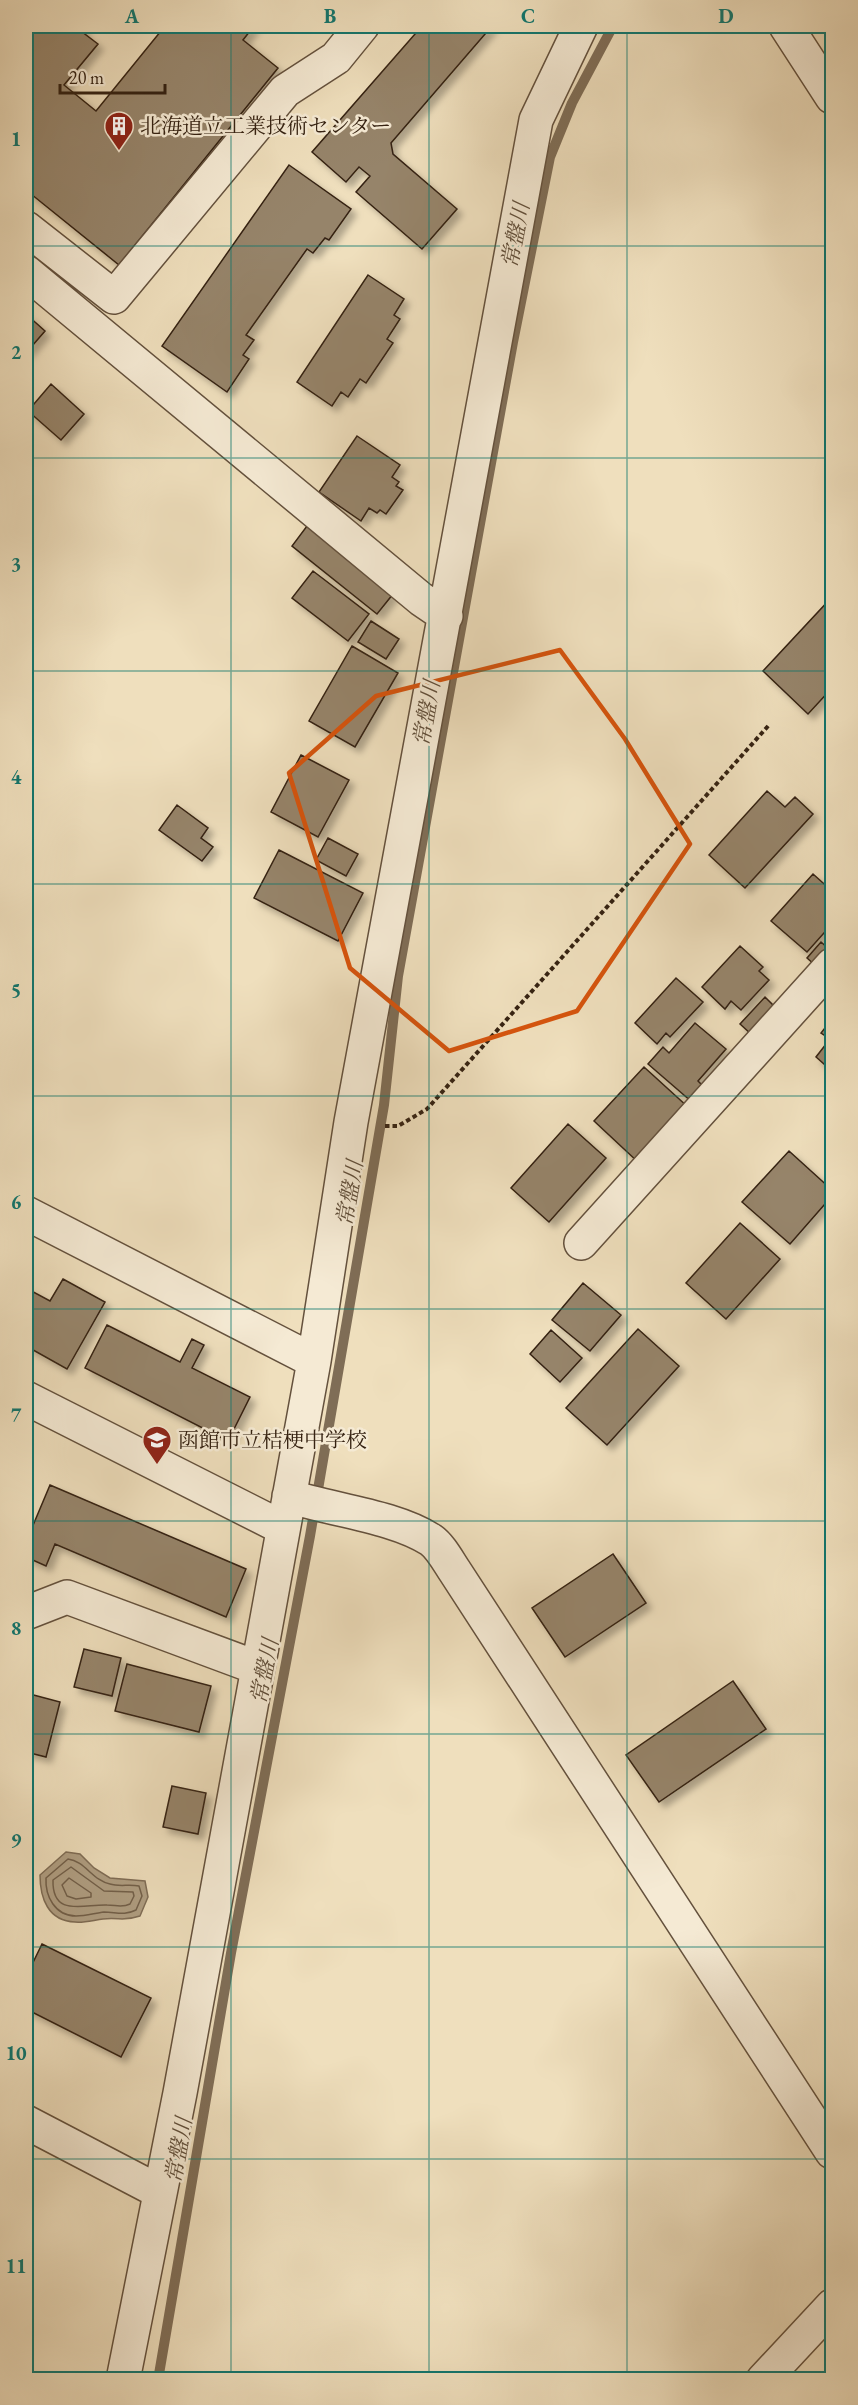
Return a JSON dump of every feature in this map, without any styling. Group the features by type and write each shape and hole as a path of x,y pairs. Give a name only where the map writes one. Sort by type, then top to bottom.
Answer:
{"street":[{"path":"26,228 114,297 285,91 336,58 362,26"},
{"path":"123,2379 160,2192 283,1528 307,1501 314,1360 354,1110 536,120 581,26"},
{"path":"786,26 827,76"},
{"path":"26,272 412,591 446,616"},
{"path":"581,1243 832,965"},
{"path":"26,1213 314,1360"},
{"path":"26,1398 283,1528"},
{"path":"307,1501 404,1528 432,1541 456,1573 832,2151"},
{"path":"26,1613 67,1597 258,1668"},
{"path":"26,2122 160,2192"},
{"path":"763,2379 832,2306"}],"path":[{"path":"398,1126 427,1109 768,725"}],"highlighted area":[{"path":"560,650 625,739 690,844 577,1011 449,1051 350,968 289,773 376,696"}],"water":[{"path":"66,1852 80,1854 94,1868 110,1878 145,1881 148,1897 140,1916 129,1919 78,1922 66,1921 52,1913 44,1900 40,1875"}],"building":[{"name":"北海道立工業技術センター","path":"26,26 85,26 81,31 98,44 64,85 96,111 165,26 224,26 230,30 234,26 254,26 243,40 278,68 119,265 26,190"},
{"path":"422,26 492,26 391,143 393,154 457,209 422,249 356,192 370,176 359,167 346,182 312,152"},
{"path":"289,165 351,209 329,240 325,238 313,253 307,249 246,335 254,340 243,355 249,359 227,392 162,346"},
{"path":"368,275 404,299 394,315 400,319 387,339 393,343 366,383 360,379 348,397 341,392 332,406 297,382"},
{"path":"26,314 45,331 26,353"},
{"path":"51,384 84,414 61,440 28,411"},
{"path":"357,436 400,465 392,477 399,482 396,486 403,490 386,514 380,510 377,513 369,508 361,521 319,492"},
{"path":"307,526 393,594 377,614 292,546"},
{"path":"313,571 369,614 348,641 292,598"},
{"path":"832,597 832,688 808,714 763,671"},
{"path":"371,621 399,639 386,659 358,642"},
{"path":"352,646 398,673 355,747 309,721"},
{"path":"301,755 349,780 318,837 271,812"},
{"path":"767,791 785,807 795,797 813,814 745,888 709,855"},
{"path":"177,805 208,828 201,838 213,847 202,861 159,830"},
{"path":"328,838 358,854 346,876 316,860"},
{"path":"279,850 363,893 338,941 254,898"},
{"path":"813,874 832,891 832,924 807,952 771,921"},
{"path":"821,942 830,950 816,966 807,958"},
{"path":"740,946 763,967 759,971 769,980 741,1010 731,1001 725,1009 702,987"},
{"path":"676,978 703,1002 670,1037 666,1033 657,1044 635,1023"},
{"path":"765,997 776,1008 751,1034 740,1024"},
{"path":"832,1019 832,1071 816,1057 830,1039 821,1033"},
{"path":"695,1023 726,1049 698,1081 705,1088 692,1102 648,1064 663,1047 669,1053"},
{"path":"644,1067 689,1108 639,1163 594,1121"},
{"path":"568,1124 606,1158 549,1222 511,1188"},
{"path":"789,1151 832,1190 832,1196 790,1244 742,1202"},
{"path":"740,1223 780,1259 726,1319 686,1283"},
{"path":"63,1279 105,1302 67,1369 26,1346 26,1288 50,1301"},
{"path":"583,1283 621,1315 590,1351 552,1320"},
{"path":"107,1325 180,1362 192,1339 204,1345 192,1368 250,1397 228,1441 85,1368"},
{"path":"638,1329 679,1366 607,1445 566,1408"},
{"path":"551,1330 582,1358 560,1382 530,1354"},
{"path":"50,1485 246,1569 226,1617 55,1544 46,1566 26,1557 26,1542"},
{"path":"613,1554 646,1603 565,1657 532,1608"},
{"path":"84,1649 121,1658 112,1696 74,1687"},
{"path":"127,1664 211,1686 199,1732 115,1711"},
{"path":"733,1681 766,1729 659,1802 626,1755"},
{"path":"26,1693 60,1702 46,1757 26,1752"},
{"path":"172,1786 206,1793 198,1834 163,1827"},
{"path":"42,1944 151,1998 121,2057 26,2009 26,1977"}],"waterway":[{"name":"常盤川","path":"158,2380 231,1953 310,1536 384,1105 398,976 513,342 550,157 572,103 613,26"}],"place":[{"name":"北海道立工業技術センター","path":"119,152"},
{"name":"函館市立桔梗中学校","path":"157,1466"}]}
